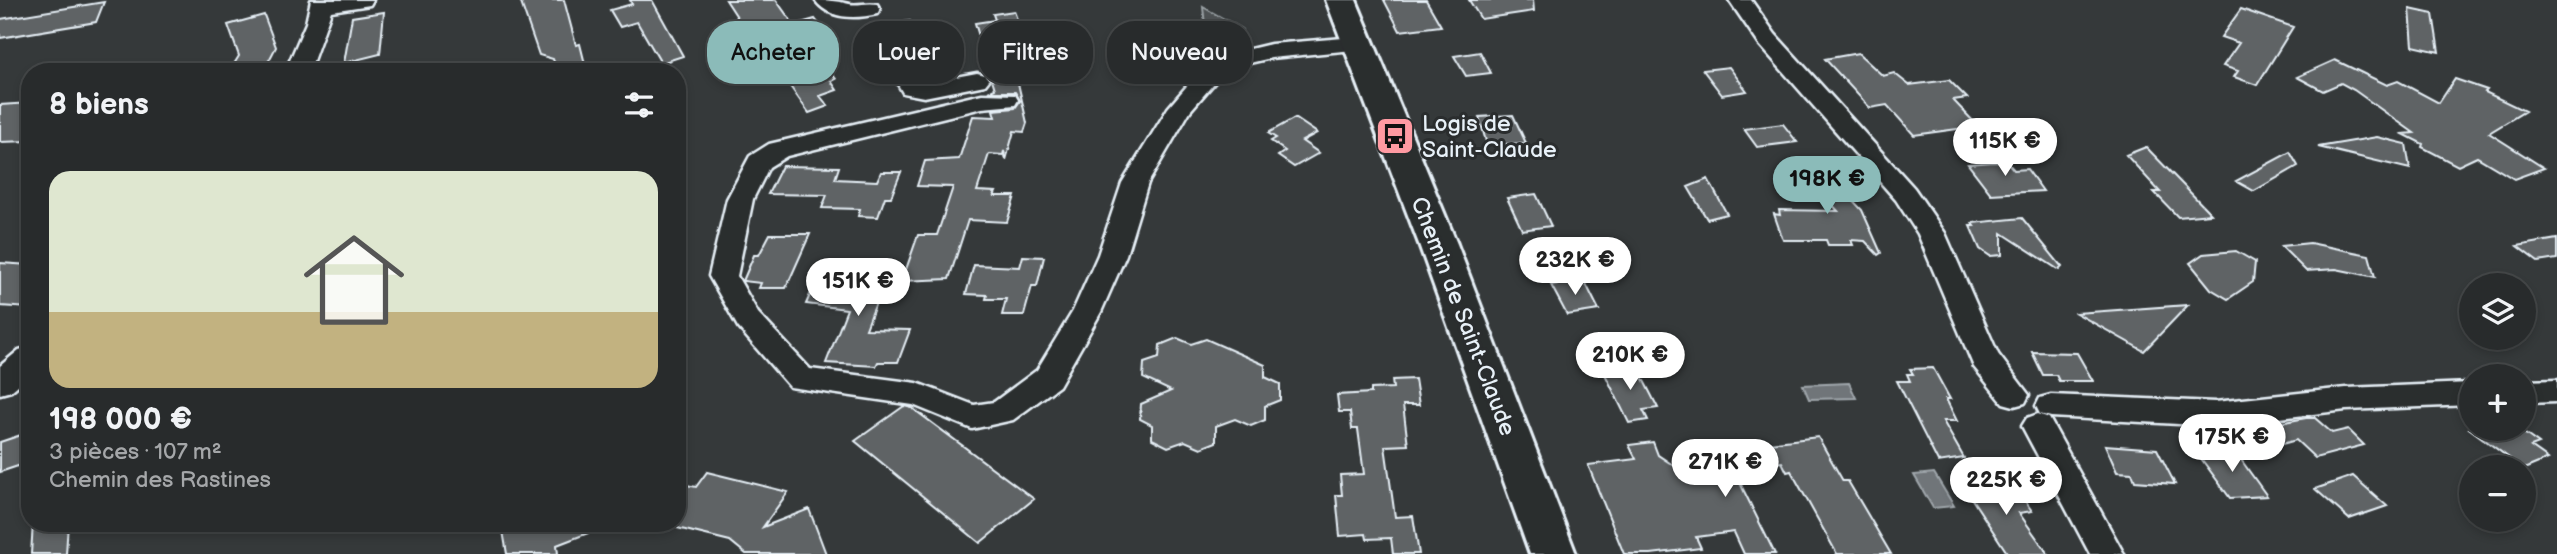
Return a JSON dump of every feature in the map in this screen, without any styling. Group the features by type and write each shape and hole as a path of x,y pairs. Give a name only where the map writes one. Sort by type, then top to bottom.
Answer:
{"street":[{"path":"300,63 322,3 362,0"},
{"path":"826,0 838,10 852,12 869,9"},
{"name":"Chemin de Saint-Claude","path":"1341,0 1356,44 1438,244 1553,554"},
{"path":"1740,0 1767,39 1905,194 1931,233 1985,359 2014,395 2008,402 2011,412 2022,422 2044,416 2215,414 2346,399 2459,394"},
{"path":"1006,100 982,102 778,150 759,162 740,199 723,276 748,320 801,379 917,394 972,417 1002,412 1048,378 1087,312 1112,255 1135,183 1180,108 1207,78 1233,60 1271,51 1356,44"},
{"path":"964,82 977,80"},
{"path":"909,84 911,88 924,90 956,84"},
{"path":"0,383 21,366"},
{"path":"2536,392 2557,391"},
{"path":"2044,416 2107,554"}],"shaded area":[{"path":"1203,7 1228,21 1205,21"},
{"path":"1849,383 1856,398 1809,399 1803,385"},
{"path":"1934,473 1954,506 1933,508 1914,475"}],"building":[{"path":"520,0 564,0 576,45 580,44 585,63 554,63 553,59 539,55"},
{"path":"630,0 652,0 683,56 661,63 637,22 620,27 610,10 632,4"},
{"path":"726,0 776,0 791,21 740,21"},
{"path":"1384,0 1426,0 1441,26 1400,31"},
{"path":"1469,0 1533,0 1534,11 1481,19"},
{"path":"104,2 96,22 0,38 0,19"},
{"path":"2241,9 2293,27 2257,85 2234,77 2238,71 2223,66 2239,43 2221,37"},
{"path":"2410,9 2433,14 2439,52 2413,46"},
{"path":"1014,11 1018,21 988,21 995,20 993,14"},
{"path":"384,12 380,54 344,63 352,17"},
{"path":"264,15 276,47 268,63 235,63 239,56 228,25"},
{"path":"1480,52 1491,73 1466,76 1454,56"},
{"path":"1858,53 1883,76 1894,73 1909,85 1949,80 1967,98 1953,100 1973,121 1968,122 1972,127 1914,135 1887,105 1870,108 1825,59"},
{"path":"2335,60 2387,85 2398,81 2439,103 2455,79 2487,90 2485,92 2525,111 2489,133 2544,168 2514,179 2477,157 2458,166 2403,134 2414,133 2354,90 2341,83 2323,91 2297,77"},
{"path":"1729,67 1747,91 1722,95 1703,70"},
{"path":"788,84 833,84 837,90 820,96 828,106 809,113"},
{"path":"993,84 1018,84 1027,123 1024,132 1014,131 1006,160 1004,151 1003,155 989,154 977,191 996,192 994,196 1015,196 1007,222 968,220 949,279 902,281 918,235 937,235 953,187 917,186 925,161 959,159 973,116 995,117 993,110 1015,108 1020,101 1015,92 988,92 995,89"},
{"path":"21,104 21,141 0,142 0,105"},
{"path":"1513,115 1526,143 1487,145 1479,117"},
{"path":"1295,118 1317,133 1302,141 1319,153 1294,167 1278,156 1285,151 1271,141 1276,138 1268,133"},
{"path":"1783,124 1797,142 1757,147 1744,129"},
{"path":"2377,137 2406,144 2410,169 2318,147"},
{"path":"2146,147 2211,214 2178,217 2154,192 2160,192 2126,155"},
{"path":"2290,152 2298,166 2254,191 2236,181"},
{"path":"1814,159 1862,210 1881,253 1878,255 1865,241 1851,240 1853,245 1828,245 1826,240 1783,240 1774,214 1780,215 1779,210 1838,211 1802,170"},
{"path":"2008,163 2014,170 2027,169 2043,191 1991,194 1968,164"},
{"path":"782,166 839,167 835,179 877,181 881,172 901,172 891,197 885,197 878,217 858,216 860,209 822,208 827,195 768,194"},
{"path":"1708,179 1727,214 1707,219 1688,187"},
{"path":"1536,194 1551,226 1522,230 1507,198"},
{"path":"2022,218 2062,267 2059,270 2002,233 2002,255 1990,256 1980,249 1970,226 1974,226 1972,223"},
{"path":"770,234 810,234 786,288 759,288 761,283 743,281 754,255 759,255"},
{"path":"2557,239 2557,259 2538,262 2517,246"},
{"path":"2310,243 2369,255 2375,277 2336,269 2306,271 2281,246"},
{"path":"2236,251 2255,262 2253,282 2228,299 2211,289 2190,263 2203,254"},
{"path":"1023,256 1044,257 1037,286 1032,286 1024,315 1002,315 1006,299 986,299 987,295 966,294 974,265 1020,267"},
{"path":"0,263 21,264 21,307 0,306"},
{"path":"869,265 890,266 866,329 910,330 898,362 878,362 876,366 826,363 847,309 806,304 819,274 865,275"},
{"path":"1584,280 1599,310 1567,315 1551,285"},
{"path":"2188,305 2144,351 2076,313"},
{"path":"1177,338 1191,344 1206,339 1265,365 1265,377 1280,384 1280,400 1265,406 1265,420 1251,426 1235,419 1216,426 1216,442 1201,448 1185,441 1168,447 1152,439 1152,425 1140,419 1141,404 1171,391 1143,378 1144,363 1159,358 1160,345"},
{"path":"2032,352 2077,353 2093,381 2059,381 2056,375 2043,375"},
{"path":"1617,361 1624,373 1639,371 1658,408 1643,410 1648,420 1629,423 1602,368"},
{"path":"1933,368 1950,399 1946,399 1957,421 1943,421 1964,458 1938,462 1897,381 1910,381 1907,374 1913,374 1910,369"},
{"path":"1415,379 1419,405 1403,405 1408,445 1385,446 1395,517 1413,516 1419,554 1393,554 1391,538 1367,539 1366,534 1340,536 1336,495 1342,495 1340,475 1364,474 1358,429 1352,429 1350,412 1339,412 1337,395 1371,393 1371,389 1393,388 1392,380"},
{"path":"904,406 912,408 1034,499 980,543 855,441"},
{"path":"2315,418 2332,433 2348,429 2364,445 2315,458 2296,440 2254,452 2238,431"},
{"path":"21,435 21,465 0,472 0,442"},
{"path":"1818,437 1843,481 1848,481 1891,554 1837,554 1791,471 1787,472 1782,462 1736,468 1744,483 1740,483 1775,554 1744,554 1734,532 1696,537 1701,548 1624,554 1588,465 1636,459 1629,445 1653,442 1658,455 1673,465 1707,460 1703,451"},
{"path":"2486,441 2535,441 2539,444 2531,447 2548,459 2536,464 2536,455 2505,455"},
{"path":"2105,445 2157,449 2175,484 2135,481 2132,473 2117,472"},
{"path":"2235,451 2267,496 2230,498 2197,453"},
{"path":"707,472 788,492 763,527 809,509 826,554 746,554 730,541 686,530 686,486 696,487"},
{"path":"2353,476 2387,506 2349,519 2315,489"},
{"path":"2011,481 2032,511 2019,513 2048,554 2008,554 1964,487"},
{"path":"32,532 67,532 66,554 31,554"},
{"path":"503,532 591,532 557,545 558,554 507,554"}],"place":[{"name":"Logis de Saint-Claude","path":"1395,136"}]}
